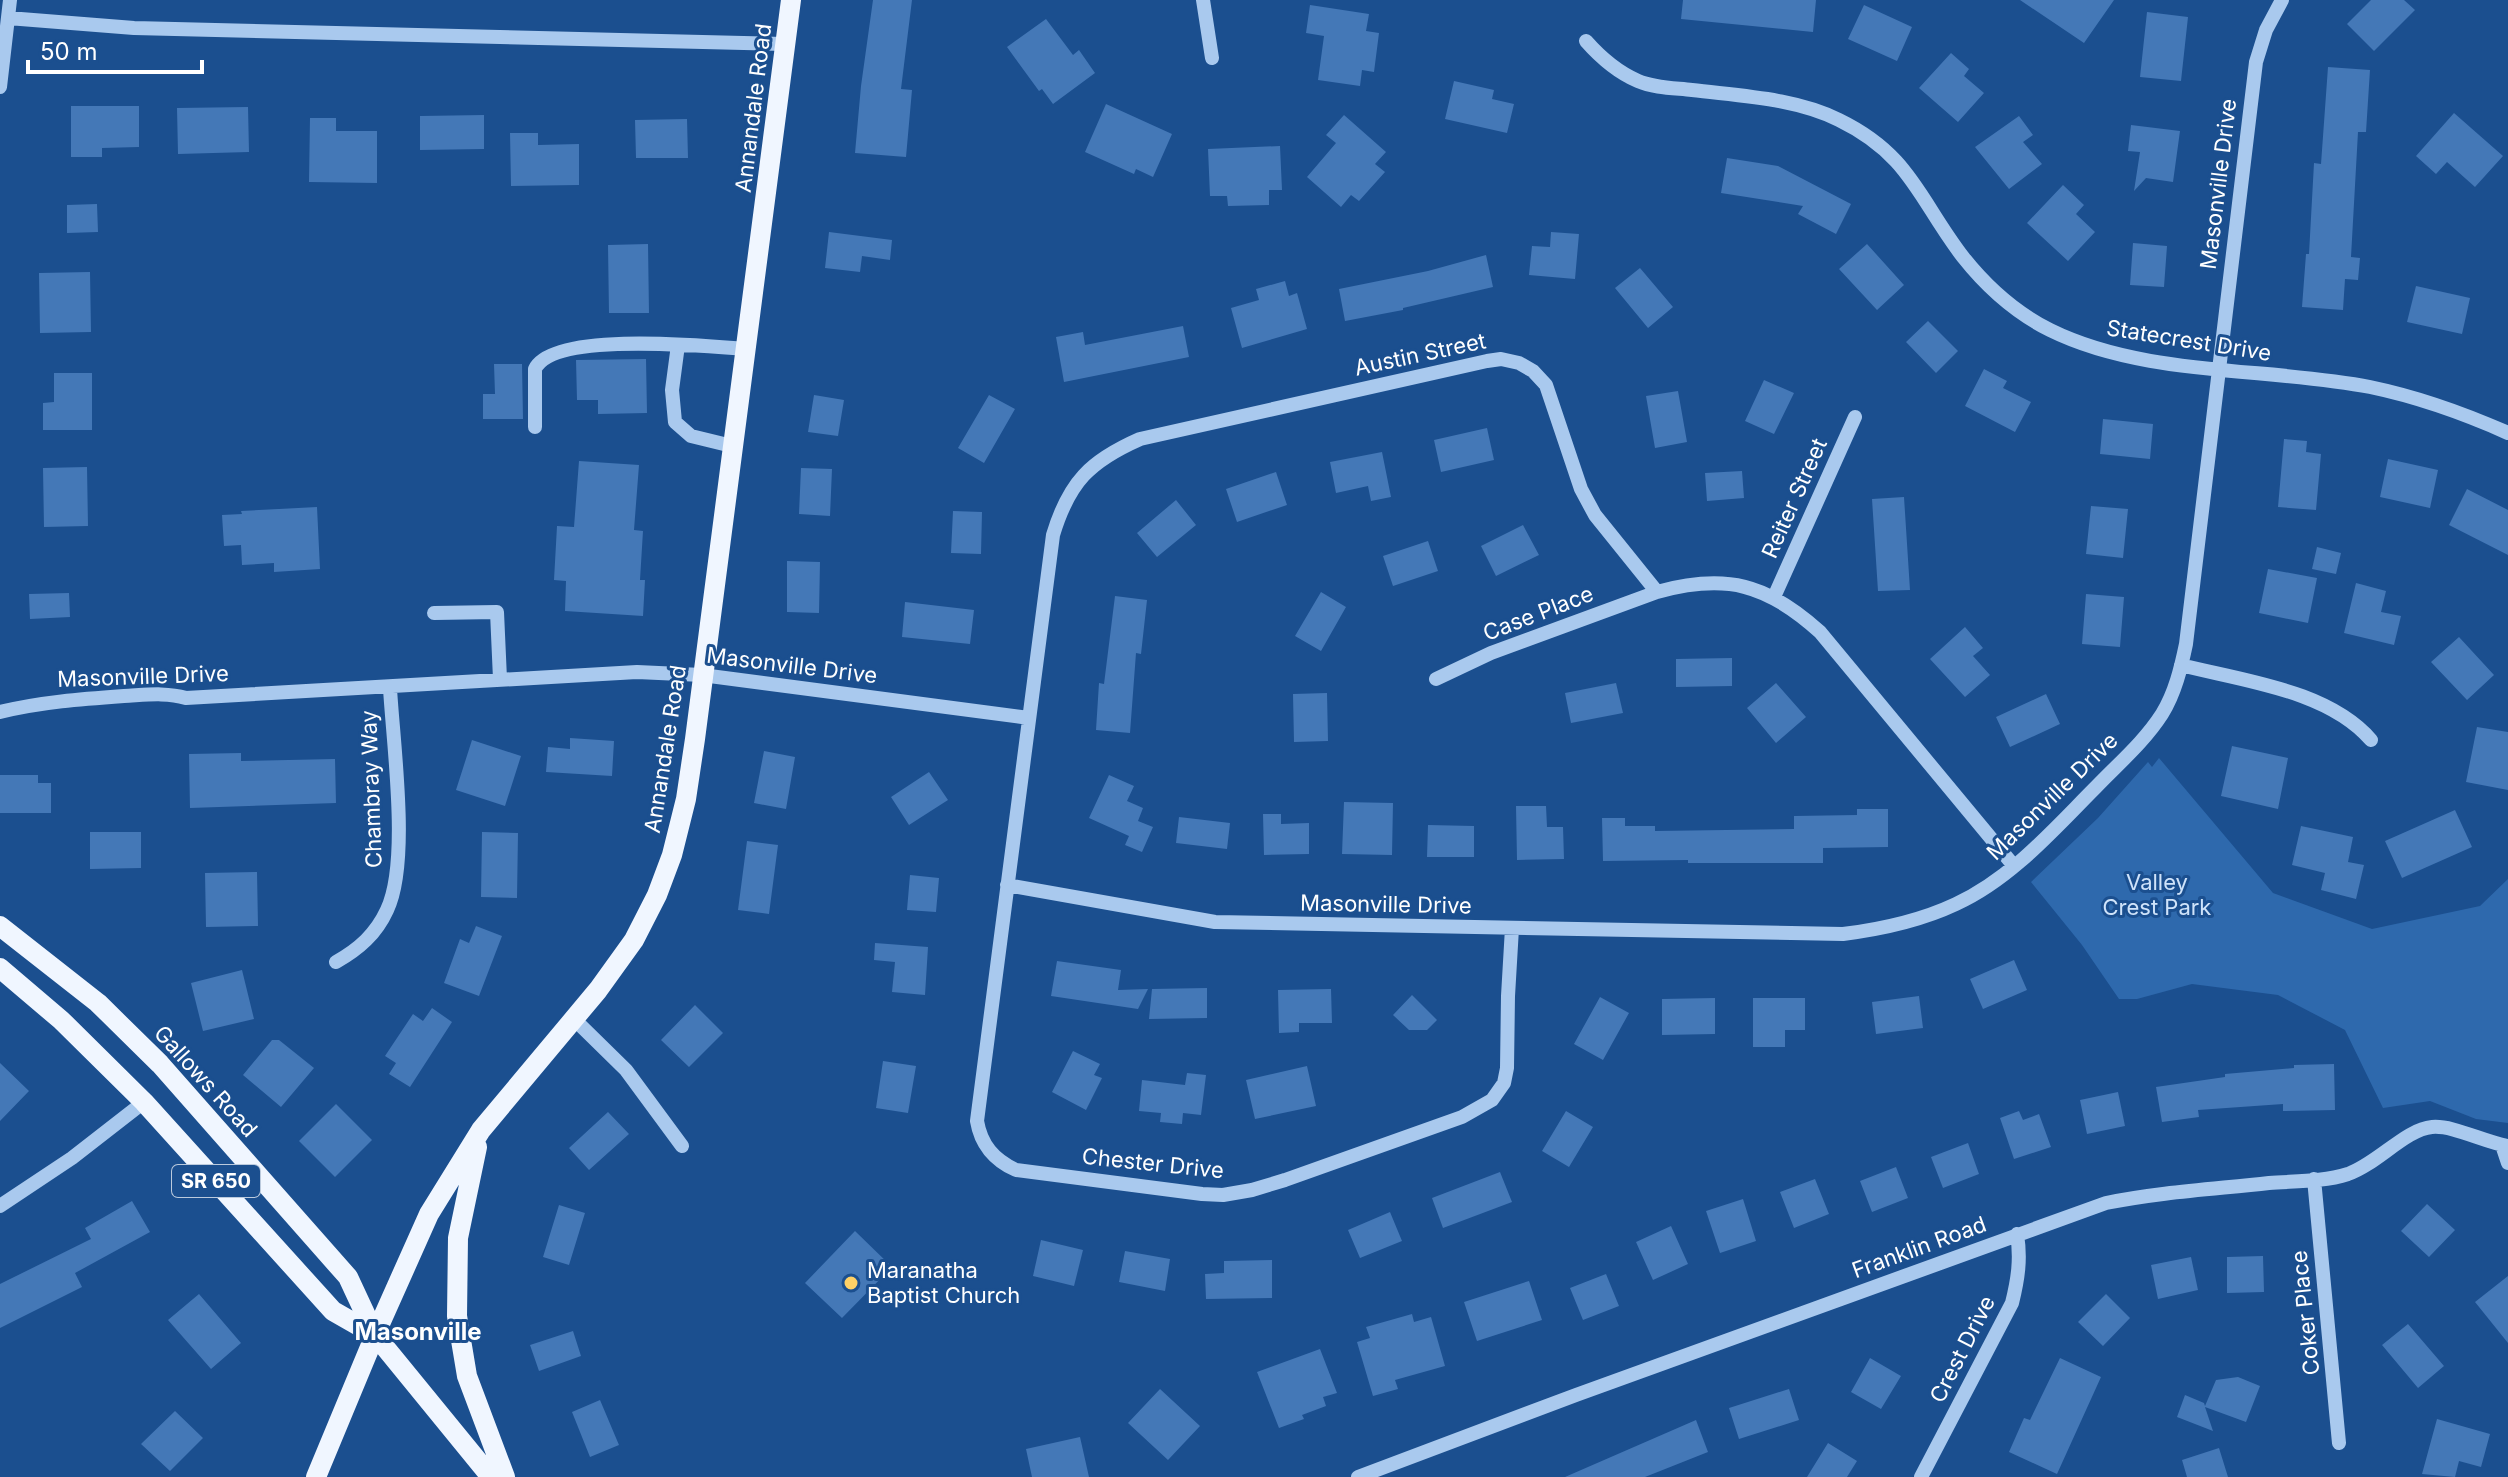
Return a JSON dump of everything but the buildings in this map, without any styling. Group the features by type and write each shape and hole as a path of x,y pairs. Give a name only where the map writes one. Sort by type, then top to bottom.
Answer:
{"main road":[{"name":"Annandale Road","path":"316,1477 429,1214 481,1130 574,1019 634,940 657,895 672,855 686,799 791,0"},
{"name":"Gallows Road","path":"0,926 98,1003 160,1064 348,1277 375,1335"},
{"name":"SR 650","path":"0,968 61,1020 144,1102 333,1311 375,1335 491,1477"},
{"path":"481,1130 458,1238 457,1316 467,1376 505,1477"}],"street":[{"path":"0,87 10,0"},
{"path":"1203,0 1212,58"},
{"name":"Masonville Drive","path":"1007,885 1215,922 1843,934 1925,917 1959,903 2014,866 2147,735 2164,711 2181,665 2256,62 2266,30 2282,0"},
{"path":"8,18 134,28 785,44"},
{"name":"Statecrest Drive","path":"1586,41 1618,72 1641,82 1808,108 1838,119 1869,136 1892,155 1916,183 1961,255 1987,285 2017,310 2049,330 2129,357 2369,387 2423,400 2508,433"},
{"path":"535,427 535,369 539,361 561,351 610,344 745,349"},
{"path":"678,345 672,390 675,422 691,436 732,446"},
{"name":"Austin Street","path":"1029,718 1053,535 1072,488 1095,463 1112,451 1140,439 1487,361 1501,359 1519,363 1533,371 1546,385 1581,489 1595,515 1657,592"},
{"name":"Reiter Street","path":"1774,597 1855,417"},
{"path":"1657,592 1688,584 1745,586 1774,597 1797,611 1820,632 2014,866"},
{"name":"Case Place","path":"1436,679 1491,653 1657,592"},
{"path":"434,613 497,612 500,679"},
{"path":"2181,665 2318,701 2343,714 2371,740"},
{"name":"Masonville Drive","path":"0,712 54,701 140,695 172,693 186,698 637,672 702,675 1029,718"},
{"name":"Chambray Way","path":"336,962 363,945 378,928 389,908 395,883 399,843 390,688"},
{"path":"1007,885 1029,718"},
{"name":"Chester Drive","path":"1007,885 977,1121 988,1151 1016,1170 1202,1194 1223,1195 1285,1180 1462,1117 1492,1100 1504,1083 1507,1068 1512,928"},
{"path":"574,1019 626,1070 682,1146"},
{"path":"0,1206 72,1158 144,1102"},
{"name":"Franklin Road","path":"1358,1477 1390,1472 1576,1395 2106,1203 2150,1194 2349,1174 2373,1163 2415,1131 2430,1126 2447,1127 2505,1145"},
{"path":"2505,1145 2508,1163"},
{"name":"Coker Place","path":"2314,1179 2339,1443"},
{"name":"Crest Drive","path":"1921,1477 2012,1303 2019,1275 2017,1234"}],"green space":[{"name":"Valley Crest Park","path":"2159,758 2273,893 2372,929 2480,906 2508,879 2508,1123 2476,1119 2430,1101 2383,1108 2345,1030 2278,995 2192,984 2137,999 2119,999 2082,945 2031,882 2098,818 2148,762 2152,767"}],"place":[{"name":"Maranatha Baptist Church","path":"851,1283"}],"district":[{"name":"Masonville","path":"418,1332"}]}
